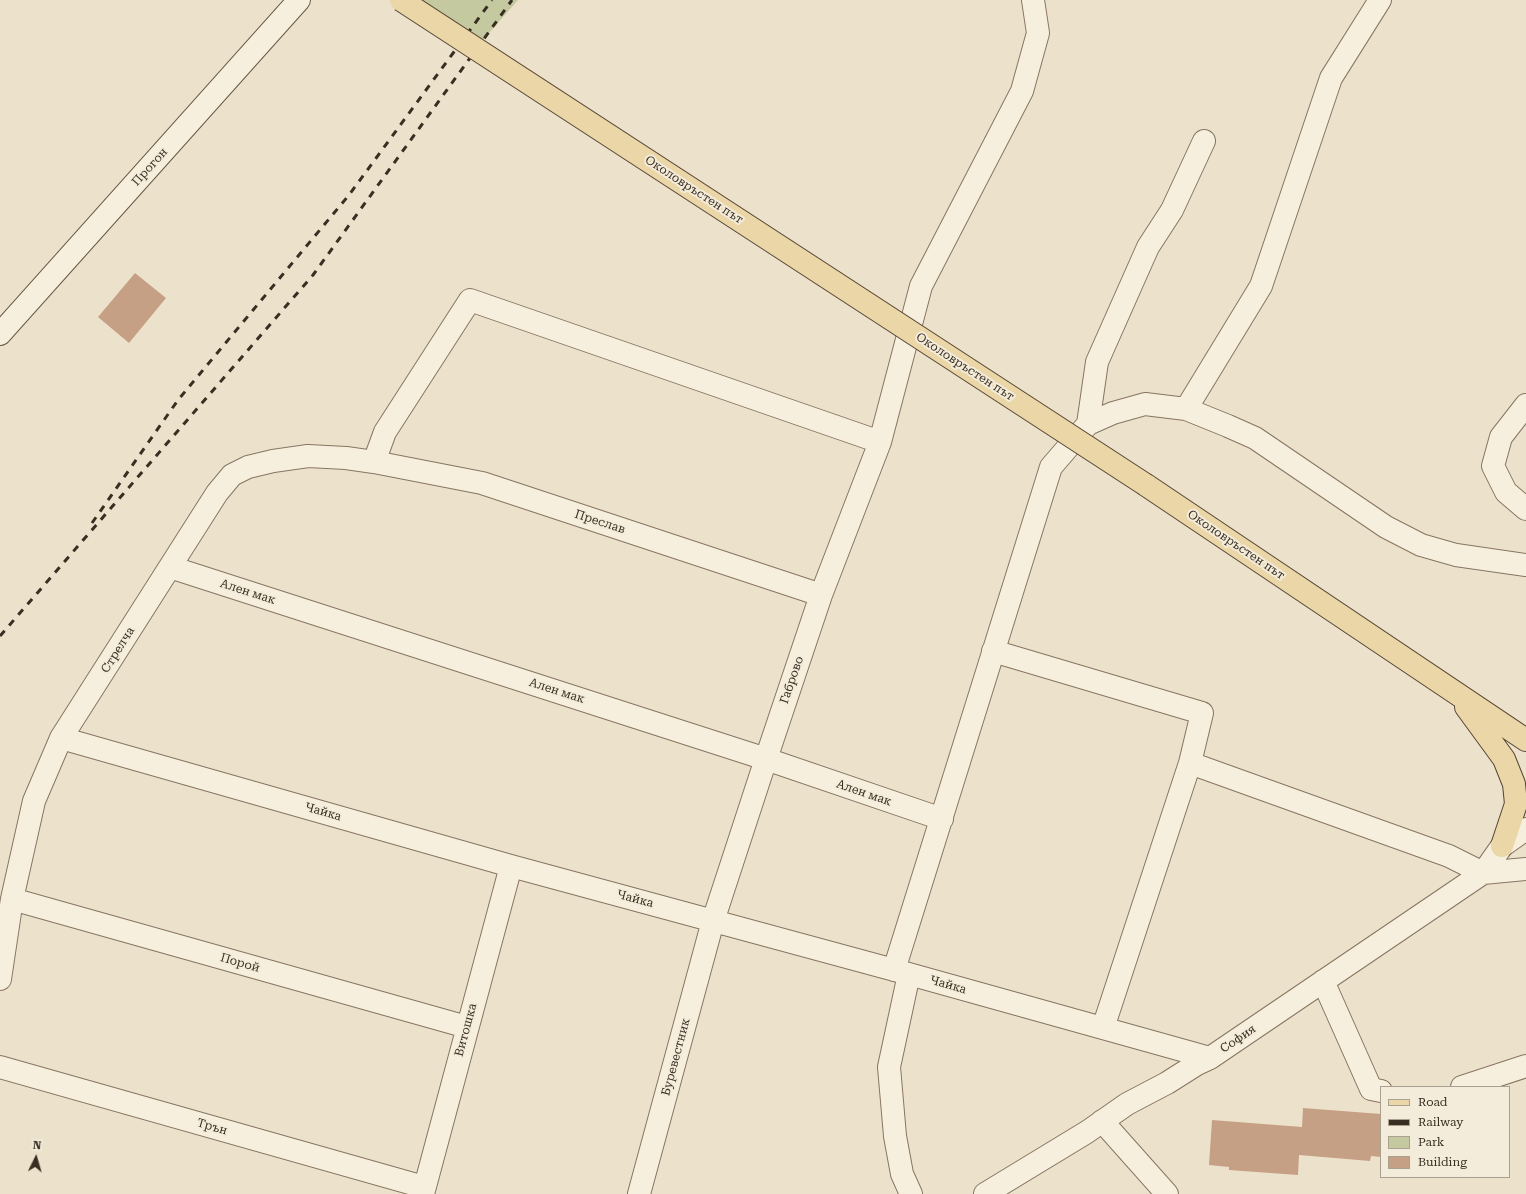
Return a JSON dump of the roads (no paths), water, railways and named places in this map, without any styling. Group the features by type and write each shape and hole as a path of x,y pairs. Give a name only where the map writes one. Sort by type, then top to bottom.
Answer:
{"main road":[{"name":"Околовръстен път","path":"401,0 1146,485 1526,740"},
{"path":"1456,694 1504,759 1514,784 1516,804 1502,846"}],"street":[{"name":"Прогон","path":"0,334 299,0"},
{"name":"Габрово","path":"713,921 821,595 880,442 921,286 1022,91 1038,33 1033,0"},
{"path":"1186,409 1261,286 1331,78 1380,0"},
{"path":"1088,424 1098,362 1148,247 1172,210 1204,141"},
{"path":"374,462 385,432 470,300 880,442"},
{"path":"911,1194 902,1174 895,1136 889,1067 901,972 942,819 1051,467 1088,424 1113,413 1146,404 1186,409 1255,438 1386,527 1421,545 1456,555 1526,565"},
{"path":"1526,405 1501,437 1493,466 1506,492 1526,509"},
{"name":"Стрелча","path":"0,979 12,899 34,801 61,738 217,493 232,475 248,467 267,463 308,456 346,458 374,462"},
{"name":"Преслав","path":"374,462 482,483 821,595"},
{"name":"Ален мак","path":"170,567 766,759 942,819"},
{"path":"993,651 1202,713 1190,762 1103,1028"},
{"name":"Чайка","path":"61,738 511,866 1210,1058"},
{"path":"1190,762 1450,856 1483,873 1526,869"},
{"path":"1483,873 1502,846 1526,829"},
{"name":"Витошка","path":"424,1190 511,866"},
{"name":"София","path":"985,1194 1127,1104 1167,1083 1196,1064 1210,1058 1483,873"},
{"name":"Порой","path":"12,899 467,1027"},
{"name":"Буревестник","path":"639,1194 713,921"},
{"path":"1323,981 1371,1089 1380,1092"},
{"path":"1465,1086 1526,1066"},
{"name":"Трън","path":"0,1067 424,1190"},
{"path":"1102,1121 1167,1194"}],"railway":[{"path":"92,523 178,400 349,195 492,0"},
{"path":"0,636 313,275 512,0"}]}
